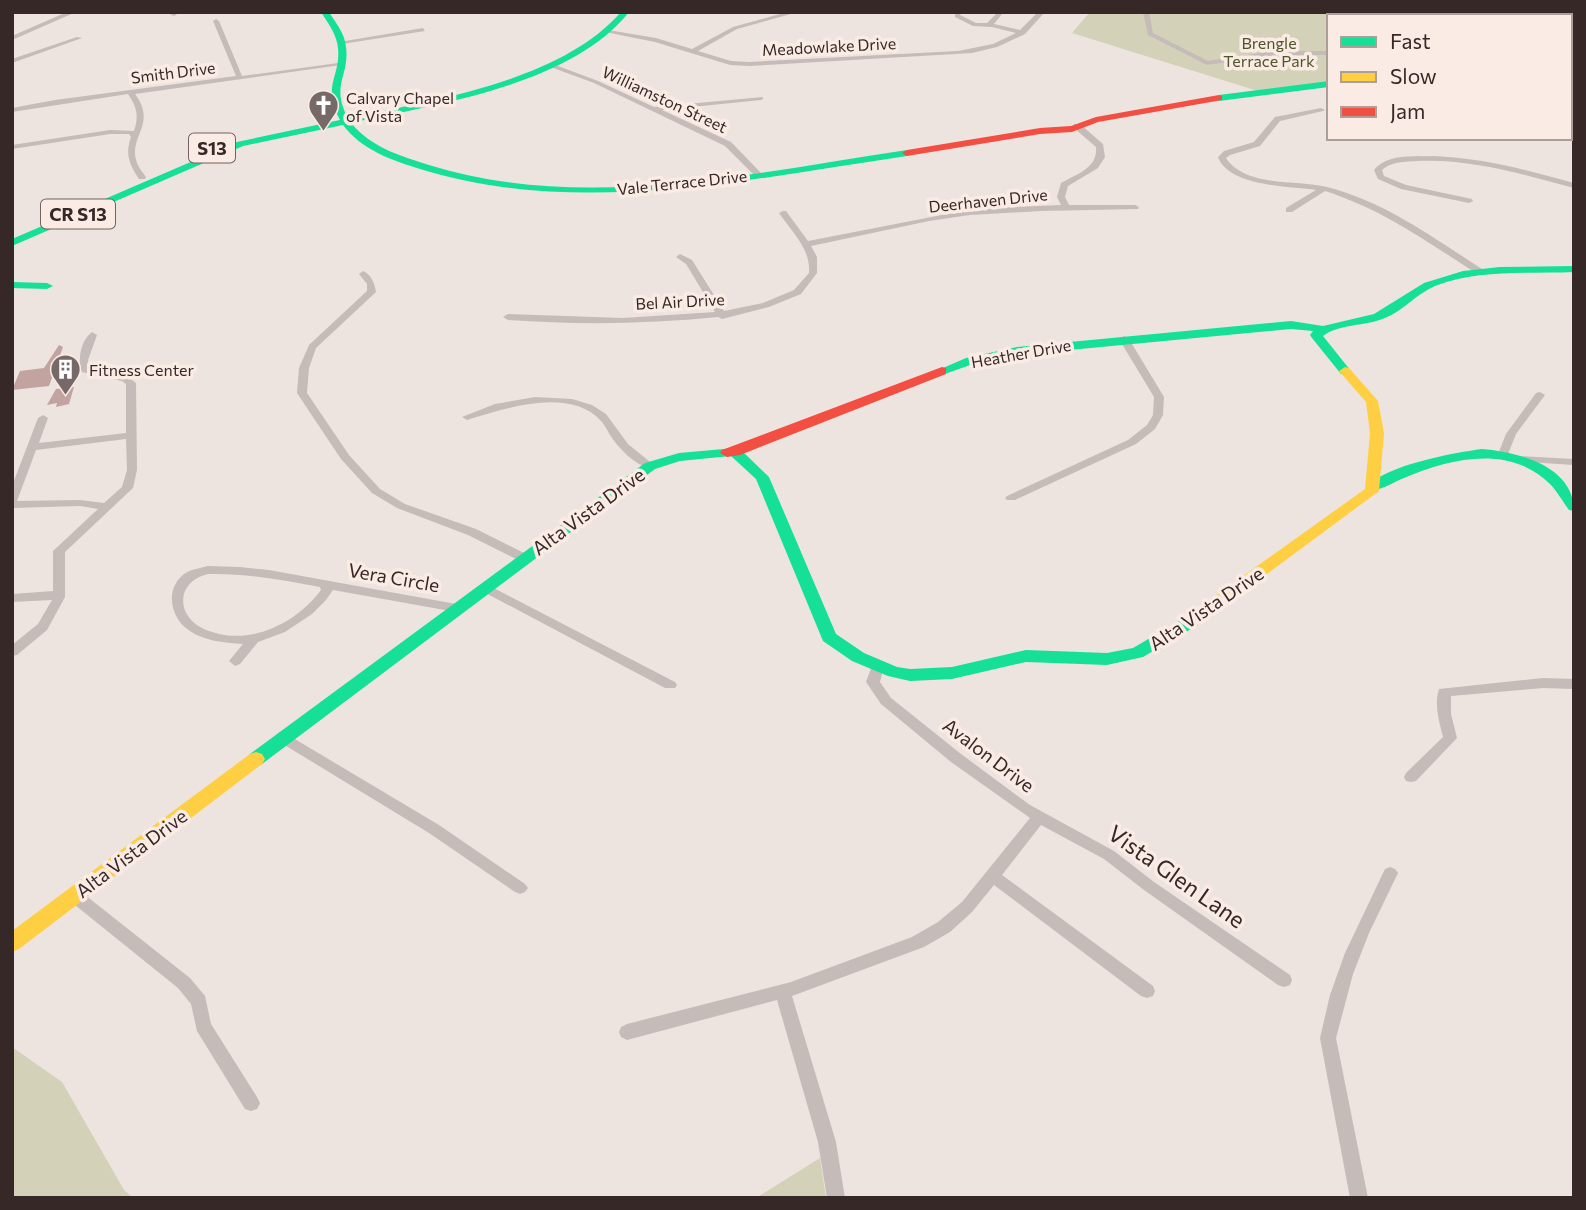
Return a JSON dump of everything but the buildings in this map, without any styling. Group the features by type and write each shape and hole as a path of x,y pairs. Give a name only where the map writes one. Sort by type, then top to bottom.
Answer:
{"street":[{"path":"12,38 73,12"},
{"path":"325,12 342,41 343,53 335,84 342,118"},
{"name":"CR S13","path":"12,243 240,144 442,95 531,68 550,65 608,32 625,12"},
{"path":"694,51 735,28 795,12"},
{"path":"958,12 957,16 966,22 1023,33"},
{"path":"992,25 990,23 999,14 997,12"},
{"name":"Meadowlake Drive","path":"608,32 656,40 730,63 755,64 958,53 988,48 1011,41 1023,33 1042,12"},
{"path":"1146,12 1150,34 1207,63 1274,53 1327,53"},
{"path":"216,21 240,78"},
{"path":"342,41 424,30"},
{"path":"12,61 79,38"},
{"name":"Smith Drive","path":"12,110 338,65"},
{"name":"Williamston Street","path":"550,65 575,73 728,144 758,174"},
{"name":"Vale Terrace Drive","path":"342,118 356,135 376,149 398,160 429,170 494,184 560,190 611,190 758,174 973,144 1040,131 1073,128 1096,120 1191,102 1327,84"},
{"path":"130,92 139,102 142,120 134,135 129,160 131,167 142,177"},
{"path":"653,109 761,98"},
{"path":"1321,110 1278,119 1257,144 1227,153 1222,158 1231,169 1245,177 1323,189 1396,219 1482,273"},
{"name":"S13","path":"12,235 174,162 223,144 285,126 342,118"},
{"path":"1066,207 1061,197 1064,185 1095,166 1101,157 1100,146 1073,128"},
{"path":"12,147 110,132 131,132 134,135"},
{"path":"1469,201 1404,187 1381,177 1378,170 1383,163 1396,160 1437,157 1463,159 1521,170 1574,186"},
{"path":"124,194 120,193 121,190 162,171 174,162"},
{"path":"1289,210 1323,189"},
{"name":"Deerhaven Drive","path":"805,244 948,216 1066,207 1135,207"},
{"name":"Bel Air Drive","path":"508,317 555,321 722,316 765,307 799,292 814,272 814,258 783,213"},
{"path":"680,257 689,262 722,316"},
{"path":"1374,486 1377,433 1372,401 1316,335 1333,323 1377,317 1433,283 1482,273 1574,269"},
{"path":"363,274 371,284 372,292 312,347 304,368 302,393 345,457 376,491 401,506 472,532 524,558"},
{"path":"12,285 47,286"},
{"name":"Heather Drive","path":"735,452 970,361 1017,351 1291,325 1322,329"},
{"path":"12,652 43,627 59,595 59,551 127,488 132,470 131,383 125,379 85,370 83,360 92,335"},
{"path":"1011,498 1132,442 1151,427 1158,415 1159,397 1124,340"},
{"path":"1510,457 1511,434 1540,395"},
{"path":"467,418 492,407 536,400 581,405 599,414 635,457 650,466"},
{"path":"43,418 13,500 106,507"},
{"path":"33,447 132,435"},
{"name":"Alta Vista Drive","path":"12,943 283,737 650,466 680,457 735,452 762,477 829,637 838,645 878,666 894,672 927,676 952,674 1015,657 1107,659 1137,653 1188,624 1359,502 1374,486 1445,455 1477,451 1510,457"},
{"path":"1510,457 1574,462"},
{"path":"1510,457 1536,467 1554,480 1574,507"},
{"path":"12,461 28,460"},
{"name":"Vera Circle","path":"326,584 327,590 312,607 266,636 256,639 208,635 191,628 176,609 177,596 184,582 204,570 253,569 456,608"},
{"path":"484,587 670,685"},
{"path":"12,598 59,595"},
{"name":"Vera Circle","path":"235,661 256,639"},
{"name":"Avalon Drive","path":"627,1032 782,991 887,956 918,942 944,927 967,907 1039,817 956,758 886,701 873,682 878,666"},
{"path":"1411,777 1450,738 1444,713 1444,692 1543,683 1574,684"},
{"path":"283,737 434,829 520,888"},
{"name":"Vista Glen Lane","path":"1039,817 1109,855 1149,886 1284,979"},
{"path":"1359,1198 1328,1038 1331,1015 1350,956 1391,873"},
{"path":"992,876 1054,919 1147,991"},
{"path":"75,896 184,983 199,1001 203,1026 250,1103"},
{"path":"782,991 827,1142 836,1198"}],"green space":[{"name":"Brengle Terrace Park","path":"1090,12 1574,12 1574,97 1572,14 1327,14 1327,84 1261,92 1072,33"},
{"path":"12,1047 62,1082 124,1190 133,1198 12,1198"},
{"path":"820,1158 826,1198 756,1198"}],"traffic: fast":[{"path":"325,12 342,45 343,54 335,95 342,116 350,128 360,138 385,153 461,178 522,187 587,190 653,187 907,153"},
{"path":"12,243 240,144 463,96 543,70 608,32 625,12"},
{"path":"1219,98 1327,84"},
{"path":"1345,371 1316,335 1331,326 1378,317 1428,285 1445,279 1481,272 1574,269"},
{"path":"12,285 47,286"},
{"path":"942,371 970,361 1017,351 1291,325 1322,329"},
{"path":"735,452 762,477 829,637 858,657 894,672 910,675 952,673 1026,656 1107,659 1137,653 1192,621"},
{"path":"256,759 650,466 679,457 727,453"},
{"path":"1374,486 1427,464 1482,453 1508,456 1533,464 1555,481 1574,507"}],"traffic: slow":[{"path":"1192,621 1372,491 1377,433 1372,401 1345,371"},
{"path":"12,943 256,759"}],"traffic: jam":[{"path":"907,153 1040,131 1072,129 1096,120 1219,98"},
{"path":"727,453 942,371"}],"place":[{"name":"Calvary Chapel of Vista","path":"323,133"},
{"name":"Fitness Center","path":"66,396"}]}
